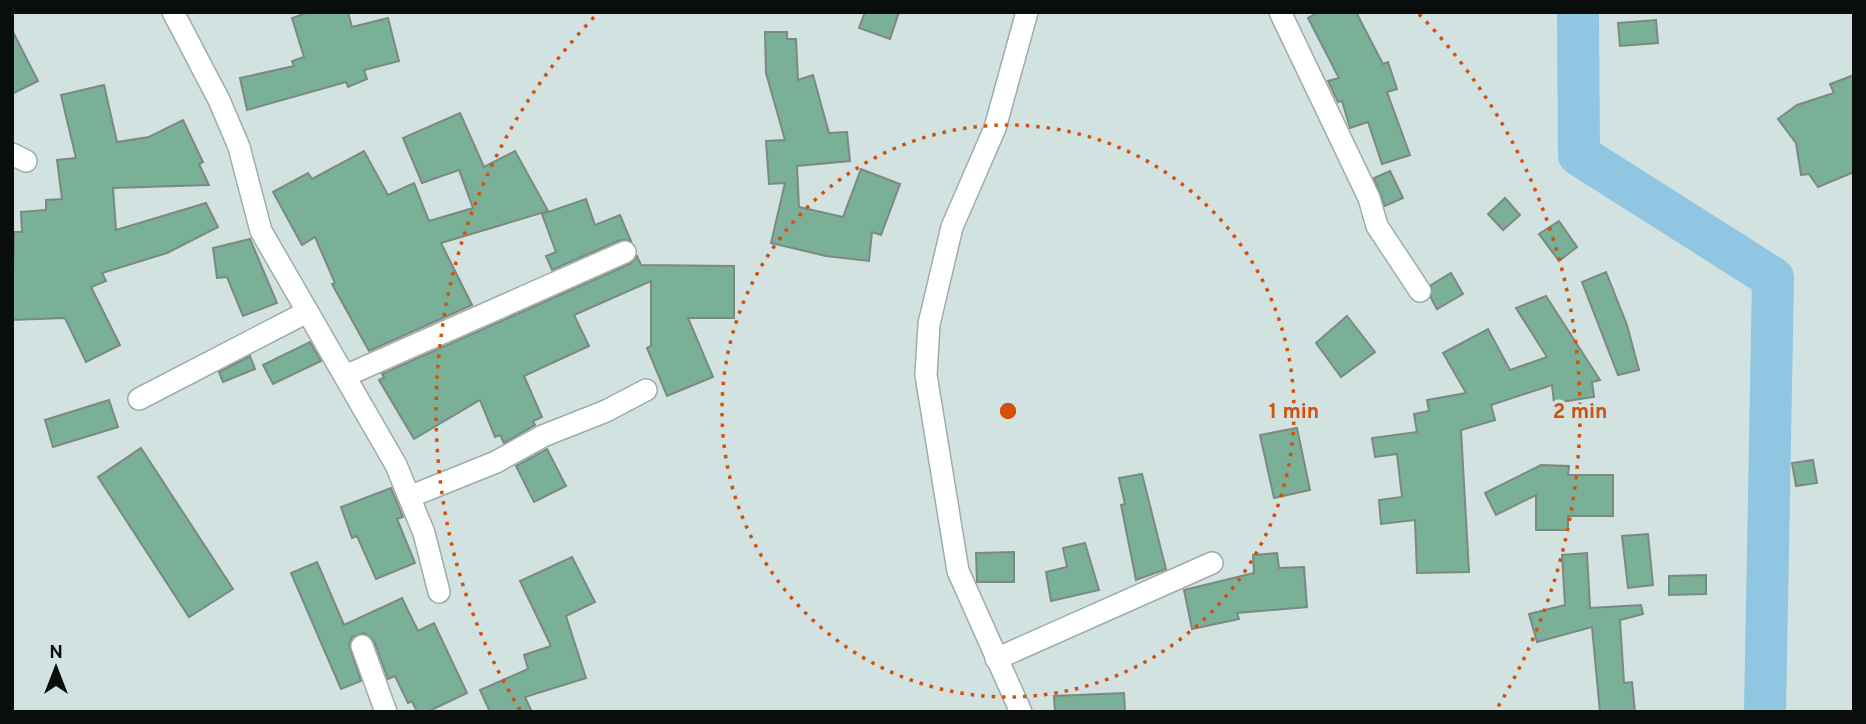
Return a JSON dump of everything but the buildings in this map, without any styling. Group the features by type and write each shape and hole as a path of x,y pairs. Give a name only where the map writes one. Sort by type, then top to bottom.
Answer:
{"street":[{"path":"173,12 219,100 239,147 261,231 396,465 424,533 439,592"},
{"path":"1021,712 958,571 926,374 929,324 952,227 995,128 1027,12"},
{"path":"1280,12 1369,198 1377,226 1420,291"},
{"path":"345,376 625,253"},
{"path":"139,399 307,313"},
{"path":"409,497 496,462 543,436 606,411 646,390"},
{"path":"996,659 1212,563"},
{"path":"362,646 386,712"}],"waterway":[{"path":"1578,12 1579,155 1773,278 1765,712"}]}
